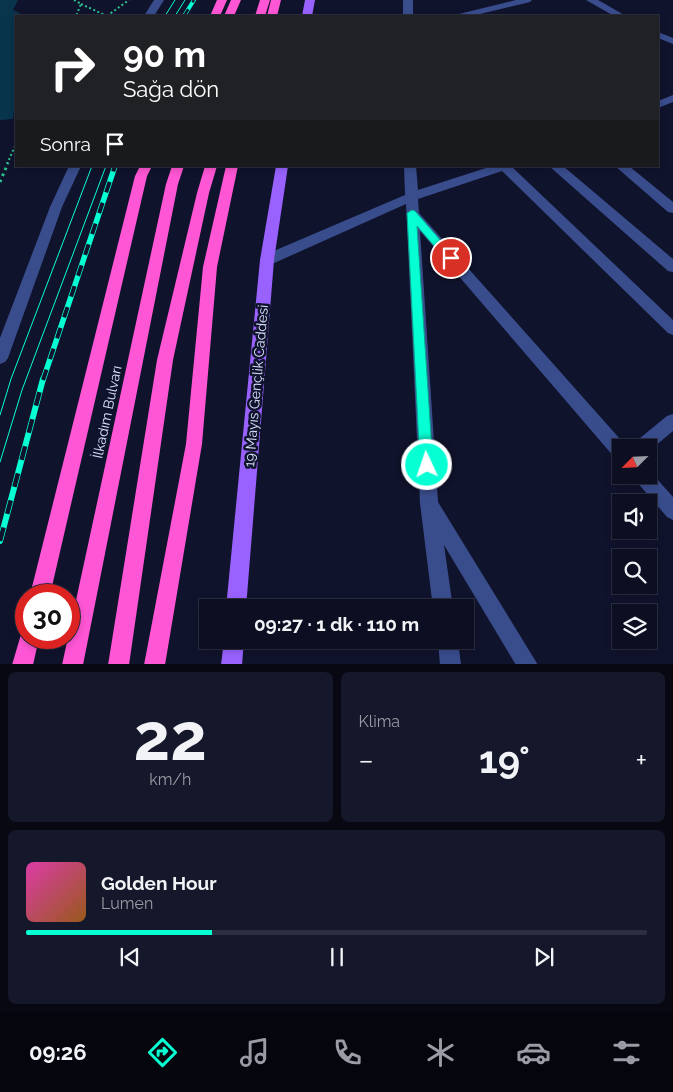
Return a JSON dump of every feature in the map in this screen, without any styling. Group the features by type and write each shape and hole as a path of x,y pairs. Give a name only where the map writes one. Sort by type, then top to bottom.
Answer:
{"highway":[{"path":"215,15 222,0"},
{"path":"229,15 236,0"},
{"path":"260,15 265,0"},
{"path":"272,15 276,0"},
{"path":"43,584 141,176 146,167"},
{"name":"İlkadım Bulvarı","path":"72,664 172,184 178,167"},
{"path":"118,664 165,360 203,193 211,167"},
{"path":"154,664 194,444 210,267 232,167"},
{"path":"22,664 26,649"}],"main road":[{"path":"307,15 310,0"},
{"name":"19 Mayıs Gençlik Caddesi","path":"237,599 267,260 282,167"},
{"path":"231,664 233,649"}],"street":[{"path":"150,15 159,0"},
{"path":"408,0 408,15"},
{"path":"466,15 527,0"},
{"path":"591,0 617,14"},
{"path":"659,35 672,40"},
{"path":"659,44 672,40"},
{"path":"659,105 673,98"},
{"path":"0,358 56,207 75,167"},
{"path":"410,167 429,503 442,599"},
{"path":"267,260 411,205 503,167"},
{"path":"506,167 673,328"},
{"path":"556,167 673,267"},
{"path":"622,167 672,206"},
{"path":"411,205 612,441"},
{"path":"651,439 673,421"},
{"path":"650,484 673,511"},
{"path":"429,503 528,664"},
{"path":"449,649 451,664"}],"path":[{"path":"74,0 105,15"},
{"path":"108,15 129,0"},
{"path":"76,15 81,4"},
{"path":"0,182 15,146"}],"water":[{"path":"0,0 18,0 13,10 21,14 57,14 15,15 15,102 13,119 0,120"}],"tram line":[{"path":"166,15 175,0"},
{"path":"176,15 185,0"},
{"path":"0,415 11,379 92,167"},
{"path":"0,462 22,390 106,167"}],"railway":[{"path":"185,15 194,0"},
{"path":"43,380 115,167"},
{"path":"0,541 43,379"}],"route":[{"path":"427,465 412,213 451,258"}]}
